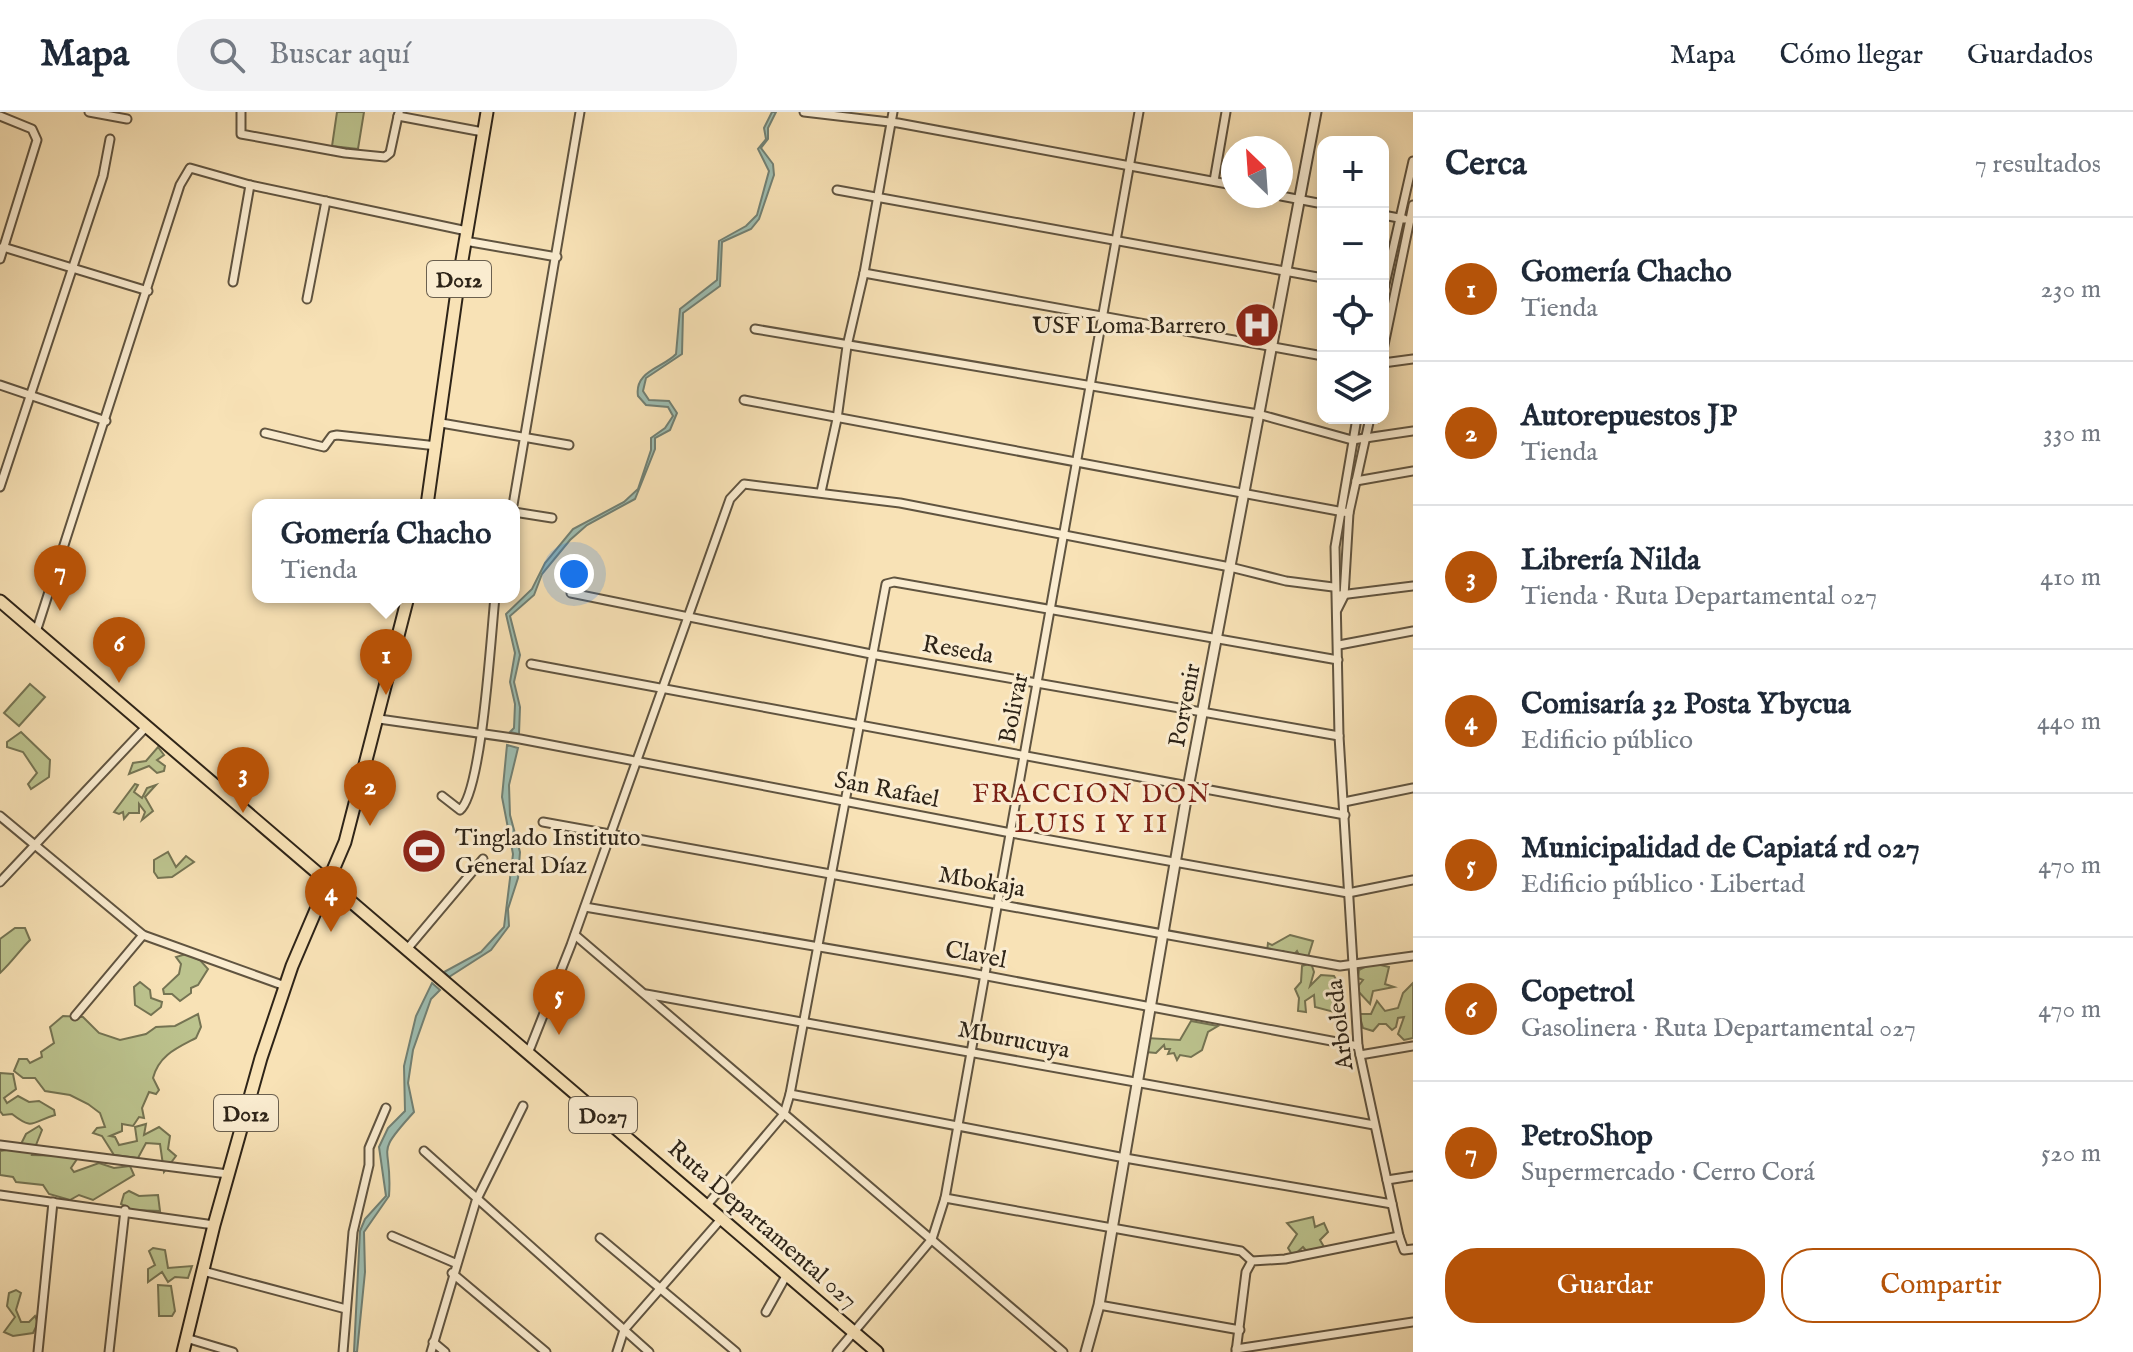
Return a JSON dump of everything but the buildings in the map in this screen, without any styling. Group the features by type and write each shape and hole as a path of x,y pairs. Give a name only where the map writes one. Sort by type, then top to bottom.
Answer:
{"main road":[{"name":"D012","path":"428,499 487,112"},
{"name":"Ruta Departamental 027","path":"0,601 877,1352"},
{"name":"D012","path":"183,1352 228,1174 285,986 345,842 407,603"}],"street":[{"path":"89,112 127,119"},
{"path":"241,112 241,134 322,150 385,157 390,153 398,114 483,132"},
{"path":"514,499 580,112"},
{"path":"804,112 891,123 1221,182"},
{"path":"821,492 837,419 847,346 879,200 893,112"},
{"name":"Bolivar","path":"837,1352 932,1239 945,1198 995,903 1039,684 1088,387 1139,112"},
{"path":"1214,181 1226,112"},
{"name":"Porvenir","path":"1086,1352 1099,1305 1188,788 1297,199 1316,112"},
{"path":"0,116 32,129 37,140 0,259"},
{"path":"0,487 103,176 110,139"},
{"path":"1386,280 1413,161"},
{"path":"36,632 180,185 190,168 557,257"},
{"path":"233,282 250,185"},
{"path":"837,190 1317,277"},
{"path":"1293,198 1317,203"},
{"path":"307,299 326,201"},
{"path":"1389,319 1409,239 1413,205"},
{"path":"1389,216 1410,220"},
{"path":"1395,241 1409,239"},
{"path":"3,247 148,291"},
{"path":"864,273 1317,355"},
{"path":"1389,292 1394,293"},
{"path":"755,329 1258,414 1352,440 1413,431"},
{"path":"1389,362 1413,359"},
{"path":"0,385 106,421"},
{"path":"744,400 1349,513"},
{"path":"441,423 569,445"},
{"name":"Arboleda","path":"1356,424 1340,512 1334,591 1339,645 1339,736 1358,1046 1399,1236"},
{"name":"Arboleda","path":"1337,610 1344,596 1349,513 1369,424"},
{"path":"265,433 324,447 332,436 337,435 437,446"},
{"path":"1346,483 1413,471"},
{"path":"529,1051 575,935 688,616 737,488 752,482 1065,533 1230,567 1344,596 1413,586"},
{"path":"520,513 552,518"},
{"path":"707,1205 784,1114 790,1094 857,725 886,584 894,582 1338,660"},
{"name":"Reseda","path":"571,593 871,654 1339,736"},
{"path":"442,796 457,809 463,808 475,772 494,603"},
{"path":"1339,645 1413,631"},
{"path":"531,664 663,691 1345,815"},
{"name":"San Rafael","path":"379,719 510,737 1011,833 1348,893 1413,880"},
{"path":"0,882 146,727"},
{"path":"1344,802 1413,788"},
{"path":"0,816 143,935 285,986"},
{"name":"Mbokaja","path":"543,822 1162,936 1352,967 1413,956"},
{"path":"408,948 483,859"},
{"name":"Clavel","path":"585,907 1358,1046"},
{"path":"75,1016 143,935"},
{"path":"575,935 1063,1352"},
{"name":"Mburucuya","path":"646,994 1374,1125"},
{"path":"1360,1055 1413,1046"},
{"path":"790,1094 1125,1158 1392,1204"},
{"path":"431,1352 452,1273 476,1201 523,1106"},
{"path":"343,1352 353,1232 369,1165 369,1148 386,1108"},
{"path":"0,1145 228,1174"},
{"path":"424,1151 476,1201 649,1352"},
{"path":"1387,1180 1413,1176"},
{"path":"0,1195 125,1210 214,1225"},
{"path":"945,1198 1241,1251 1252,1261 1285,1259 1399,1236 1404,1250 1413,1249"},
{"path":"38,1352 53,1202"},
{"path":"109,1352 125,1210"},
{"path":"617,1352 624,1330 722,1218"},
{"path":"392,1236 455,1263"},
{"path":"600,1238 736,1352"},
{"path":"1252,1261 1246,1272 1236,1350 1413,1322"},
{"path":"203,1271 346,1309"},
{"path":"452,1273 546,1352"},
{"path":"766,1312 786,1276"},
{"path":"1099,1305 1240,1330"},
{"path":"186,1338 233,1352"},
{"path":"433,1342 445,1352"}],"green space":[{"path":"337,112 364,112 358,149 332,146"},
{"path":"30,684 45,697 19,726 4,713"},
{"path":"21,732 50,760 49,777 31,789 28,784 37,773 23,752 7,747 7,742"},
{"path":"158,747 164,755 157,760 165,766 164,771 157,773 149,766 129,774 133,763 146,761"},
{"path":"135,784 138,785 134,792 142,798 147,788 156,785 145,797 153,811 142,820 145,812 139,804 139,813 129,813 124,819 123,812 114,812"},
{"path":"168,852 176,867 186,856 194,862 172,877 158,878 154,872 154,860"},
{"path":"15,928 25,928 30,940 0,973 0,939"},
{"path":"1290,935 1313,941 1308,957 1299,955 1297,951 1292,957 1283,951 1278,955 1267,951 1268,943 1272,945"},
{"path":"186,954 200,960 208,969 198,985 191,988 191,993 180,1001 172,994 164,994 163,989 179,974 181,964 176,957"},
{"path":"1311,963 1314,972 1310,986 1321,975 1334,976 1338,983 1334,989 1342,995 1343,1007 1334,1012 1315,1007 1314,995 1305,1001 1306,1012 1298,1011 1299,998 1295,989 1301,982 1302,966"},
{"path":"1372,963 1389,967 1385,984 1394,987 1373,991 1370,1004 1356,989 1363,980 1358,978 1359,970"},
{"path":"140,982 150,990 151,998 162,1002 161,1007 151,1015 135,1005 134,987"},
{"path":"1413,983 1413,1038 1404,1040 1398,1034 1404,1017 1398,1018 1392,1030 1386,1024 1379,1024 1373,1031 1363,1028 1359,1014 1371,1014 1377,1001 1385,1011 1398,1008 1403,993"},
{"path":"198,1014 201,1027 196,1038 170,1053 156,1070 153,1078 159,1090 156,1094 149,1092 142,1108 144,1118 139,1117 133,1126 122,1124 122,1131 110,1136 115,1137 119,1145 137,1141 135,1127 146,1124 144,1135 159,1127 170,1136 168,1149 176,1156 164,1172 160,1144 146,1143 138,1158 114,1155 102,1136 93,1133 97,1128 105,1127 100,1113 70,1095 45,1091 35,1078 23,1078 14,1071 19,1059 27,1059 30,1063 42,1057 41,1052 54,1043 50,1027 63,1016 83,1017 99,1033 120,1040 146,1034 156,1027 175,1026"},
{"path":"1191,1021 1218,1026 1208,1032 1202,1050 1191,1057 1180,1055 1177,1060 1174,1053 1168,1054 1170,1049 1165,1049 1164,1045 1156,1053 1146,1052 1147,1038 1180,1040"},
{"path":"0,1073 13,1074 16,1089 4,1098 7,1103 18,1096 29,1102 39,1101 54,1110 55,1115 29,1124 12,1114 3,1115 0,1111"},
{"path":"39,1126 42,1130 32,1155 72,1156 77,1159 71,1168 74,1172 99,1163 114,1168 130,1166 134,1175 93,1200 79,1195 70,1200 49,1194 43,1185 16,1182 13,1177 0,1175 0,1151 19,1148 26,1134"},
{"path":"129,1191 139,1196 158,1195 160,1211 132,1210 121,1204 124,1194"},
{"path":"1313,1217 1315,1227 1324,1223 1328,1232 1320,1240 1324,1247 1318,1254 1309,1254 1303,1247 1293,1256 1288,1248 1297,1234 1287,1223"},
{"path":"153,1248 165,1250 168,1268 192,1266 188,1278 175,1277 168,1282 162,1272 148,1282 148,1269 155,1265 149,1251"},
{"path":"158,1285 171,1286 175,1311 172,1316 159,1316"},
{"path":"16,1290 21,1293 16,1310 21,1322 29,1322 35,1316 38,1323 33,1333 13,1336 4,1332 15,1317 7,1306 9,1293"}],"shaded area":[{"path":"772,112 776,112 768,128 768,139 761,148 773,164 774,175 759,219 751,229 722,242 720,286 683,313 682,354 646,378 643,391 649,400 669,401 677,413 670,430 655,438 655,449 635,499 587,525 570,540 542,574 534,595 510,616 520,655 514,682 520,707 519,734 510,732 514,728 515,704 510,682 515,653 506,614 532,589 545,563 573,529 624,502 638,489 651,450 651,438 665,428 673,416 668,407 646,405 638,396 640,381 676,354 680,309 717,280 719,241 746,226 757,215 769,171 758,149 766,139 764,128"},
{"path":"507,745 518,748 509,785 510,815 520,852 518,878 508,909 509,926 491,950 449,977 444,972 481,952 504,927 513,854 502,797"},
{"path":"432,983 440,990 431,999 413,1050 408,1083 414,1112 389,1145 389,1196 364,1232 365,1272 357,1352 354,1352 360,1231 365,1219 386,1196 379,1147 388,1128 405,1111 404,1066 416,1016"}],"place":[{"name":"USF Loma Barrero","path":"1257,325"},
{"name":"PetroShop","path":"60,611"},
{"name":"Copetrol","path":"119,683"},
{"name":"Gomería Chacho","path":"386,695"},
{"name":"Librería Nilda","path":"243,813"},
{"name":"Autorepuestos JP","path":"370,826"},
{"name":"Tinglado Instituto General Díaz","path":"424,851"},
{"name":"Comisaría 32 Posta Ybycua","path":"331,932"},
{"name":"Municipalidad de Capiatá rd 027","path":"559,1035"}],"district":[{"name":"FRACCION DON LUIS I Y II","path":"1092,808"}]}
